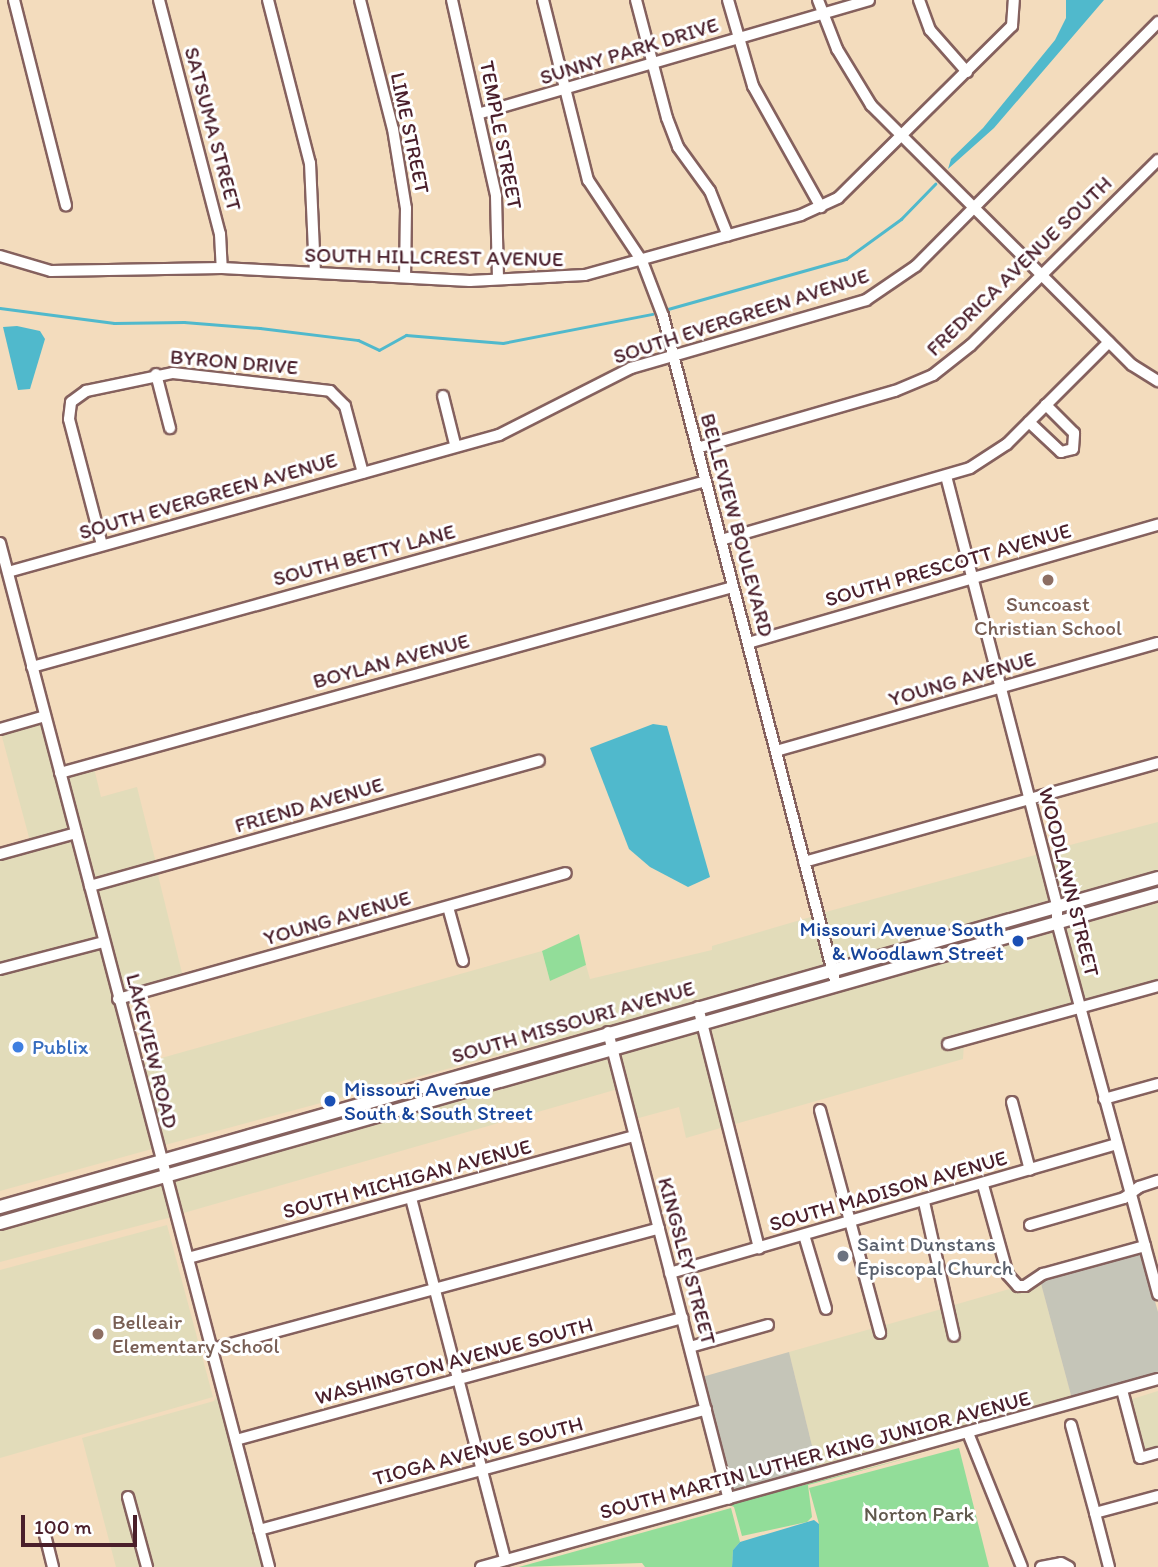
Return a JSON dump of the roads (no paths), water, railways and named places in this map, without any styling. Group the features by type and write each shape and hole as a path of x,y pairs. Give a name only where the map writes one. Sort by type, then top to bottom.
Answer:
{"main road":[{"name":"SOUTH MISSOURI AVENUE","path":"0,1207 160,1159 1158,878"},
{"name":"SOUTH MISSOURI AVENUE","path":"0,1223 164,1174 1158,894"}],"street":[{"path":"14,0 66,206"},
{"name":"SATSUMA STREET","path":"159,0 220,234 222,268"},
{"path":"268,0 310,163 315,272"},
{"name":"LIME STREET","path":"360,0 402,181 408,239 405,276"},
{"name":"TEMPLE STREET","path":"452,0 481,113 497,206 498,279"},
{"name":"BELLEVIEW BOULEVARD","path":"543,0 588,180 642,261 654,287 836,985"},
{"path":"636,0 678,147 710,191 728,236"},
{"path":"728,0 758,96 821,207"},
{"path":"818,0 855,83 903,137 1109,342 1158,381"},
{"name":"SUNNY PARK DRIVE","path":"481,113 567,91 652,63 869,0"},
{"path":"919,0 930,30 967,72"},
{"name":"SOUTH HILLCREST AVENUE","path":"0,257 51,271 222,268 498,279 564,279 642,261 821,207 854,186 1012,26 1014,0"},
{"name":"SOUTH EVERGREEN AVENUE","path":"8,572 526,425 594,384 673,356 866,300 901,280 1158,22"},
{"name":"FREDRICA AVENUE SOUTH","path":"697,448 895,391 933,375 971,345 1158,160"},
{"path":"721,540 946,476 988,458 1029,422 1109,342"},
{"path":"156,374 170,428"},
{"name":"BYRON DRIVE","path":"102,545 68,409 76,396 86,391 156,374 330,391 345,406 363,473"},
{"path":"443,396 456,444"},
{"path":"1029,422 1056,449 1073,449 1074,433 1046,405"},
{"name":"WOODLAWN STREET","path":"946,476 1057,906 1057,922 1158,1295"},
{"name":"SOUTH BETTY LANE","path":"32,667 706,481"},
{"name":"SOUTH PRESCOTT AVENUE","path":"748,643 1158,525"},
{"name":"LAKEVIEW ROAD","path":"0,543 269,1567"},
{"name":"BOYLAN AVENUE","path":"60,773 733,587"},
{"name":"YOUNG AVENUE","path":"776,751 1158,643"},
{"path":"0,729 45,716"},
{"name":"FRIEND AVENUE","path":"90,886 539,761"},
{"path":"804,862 1158,763"},
{"path":"0,854 76,833"},
{"name":"YOUNG AVENUE","path":"118,999 566,873"},
{"path":"448,907 463,961"},
{"path":"0,969 104,942"},
{"path":"948,1044 1158,986"},
{"path":"698,1007 759,1248"},
{"name":"KINGSLEY STREET","path":"608,1032 729,1499"},
{"path":"1104,1099 1158,1084"},
{"path":"1012,1102 1030,1170"},
{"path":"820,1110 880,1333"},
{"name":"SOUTH MICHIGAN AVENUE","path":"188,1258 635,1136"},
{"name":"SOUTH MADISON AVENUE","path":"670,1273 983,1185 1117,1144"},
{"path":"1030,1225 1131,1194 1158,1181"},
{"path":"983,1185 1012,1282 1025,1286 1043,1274 1144,1246"},
{"path":"411,1198 505,1560"},
{"path":"924,1202 954,1336"},
{"path":"212,1349 659,1228"},
{"path":"804,1235 826,1309"},
{"name":"WASHINGTON AVENUE SOUTH","path":"236,1440 682,1318"},
{"path":"690,1347 768,1325"},
{"name":"SOUTH MARTIN LUTHER KING JUNIOR AVENUE","path":"481,1567 1158,1378"},
{"path":"1122,1390 1140,1458 1158,1453"},
{"name":"TIOGA AVENUE SOUTH","path":"259,1530 706,1409"},
{"path":"1071,1425 1110,1567"},
{"path":"968,1433 1022,1567"},
{"path":"1095,1513 1158,1496"},
{"path":"128,1497 146,1567"},
{"path":"45,1535 53,1567"},
{"path":"1041,1567 1061,1563 1069,1567"}],"water":[{"path":"1066,0 1104,0 994,128 948,169 951,159 983,128 1055,40 1066,18"},
{"path":"17,326 40,331 45,339 30,389 18,390 3,327"},
{"path":"653,724 667,726 710,877 688,887 650,867 629,849 590,748"},
{"path":"814,1520 819,1524 819,1567 732,1567 733,1550 740,1542"}],"waterway":[{"path":"668,309 846,259 901,219 935,184"},
{"path":"0,308 114,323 184,322 260,328 358,340 379,350 406,335 503,343 652,314"}],"place":[{"name":"Suncoast Christian School","path":"1048,580"},
{"name":"Missouri Avenue South & Woodlawn Street","path":"1018,941"},
{"name":"Publix","path":"18,1047"},
{"name":"Missouri Avenue South & South Street","path":"330,1101"},
{"name":"Saint Dunstans Episcopal Church","path":"843,1256"},
{"name":"Belleair Elementary School","path":"98,1334"}],"park label":[{"name":"Norton Park","path":"919,1514"}]}
